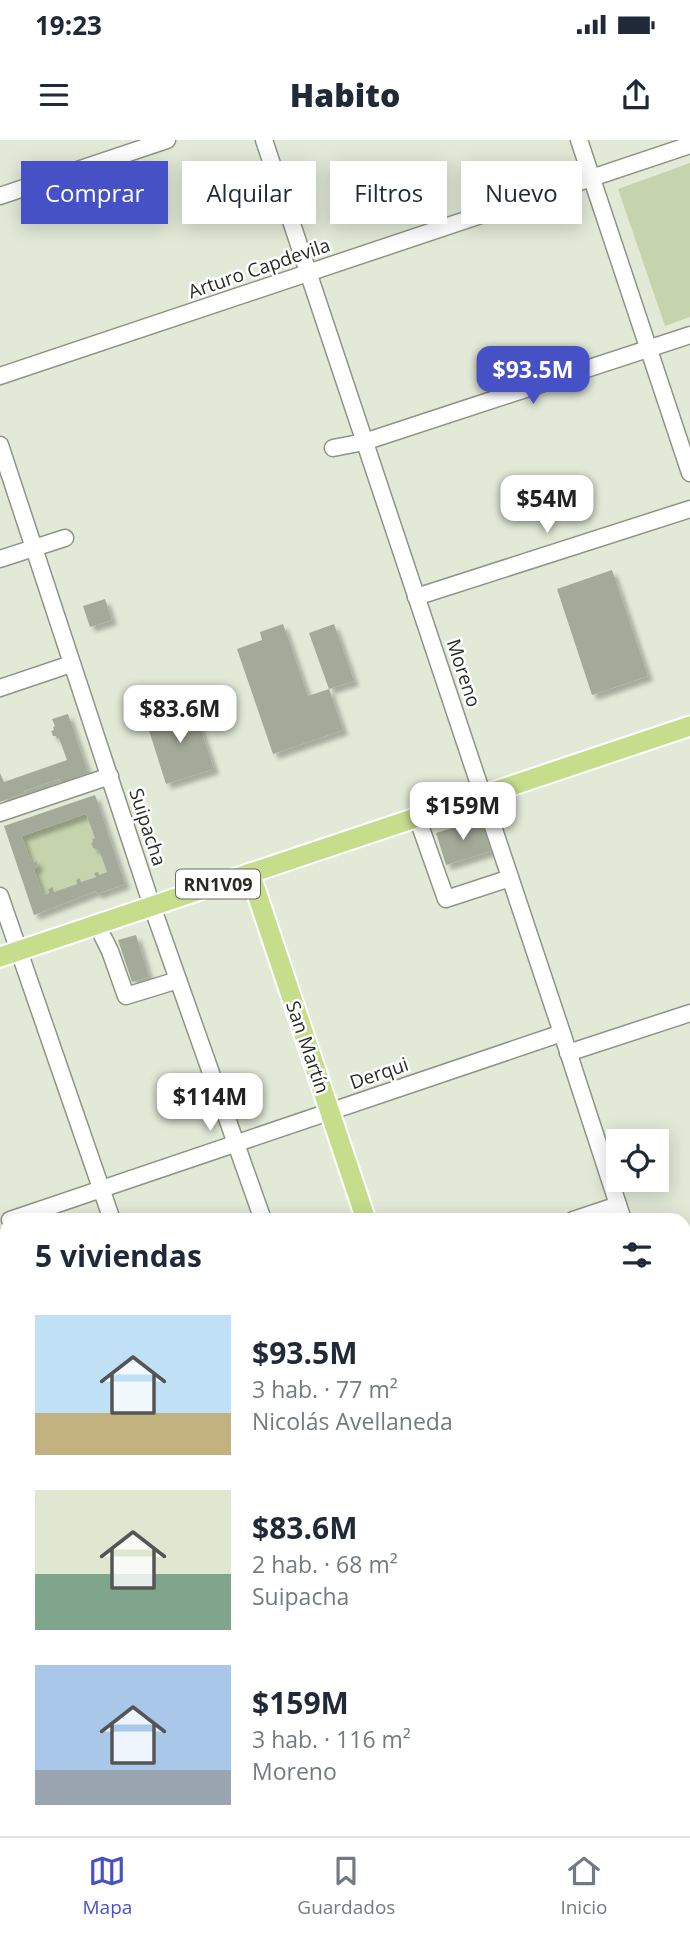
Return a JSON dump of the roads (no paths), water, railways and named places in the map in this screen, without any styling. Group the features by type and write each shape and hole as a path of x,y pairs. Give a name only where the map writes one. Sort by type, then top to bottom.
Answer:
{"main road":[{"name":"RN1V09","path":"9,954 690,726"},
{"name":"San Martín","path":"250,873 364,1213"}],"street":[{"path":"0,196 167,140"},
{"name":"Moreno","path":"264,140 620,1212"},
{"path":"579,140 690,473"},
{"name":"Arturo Capdevila","path":"0,376 690,145"},
{"path":"333,448 364,442 690,335"},
{"name":"Suipacha","path":"0,444 152,906 261,1213"},
{"path":"416,597 690,509"},
{"path":"0,559 65,538"},
{"path":"0,688 71,664"},
{"path":"0,813 110,776"},
{"path":"417,817 446,899 510,878"},
{"path":"0,896 9,954 110,1213"},
{"path":"97,925 110,951 126,996 178,979"},
{"path":"568,1053 690,1013"},
{"name":"Derqui","path":"30,1213 562,1033"}]}
